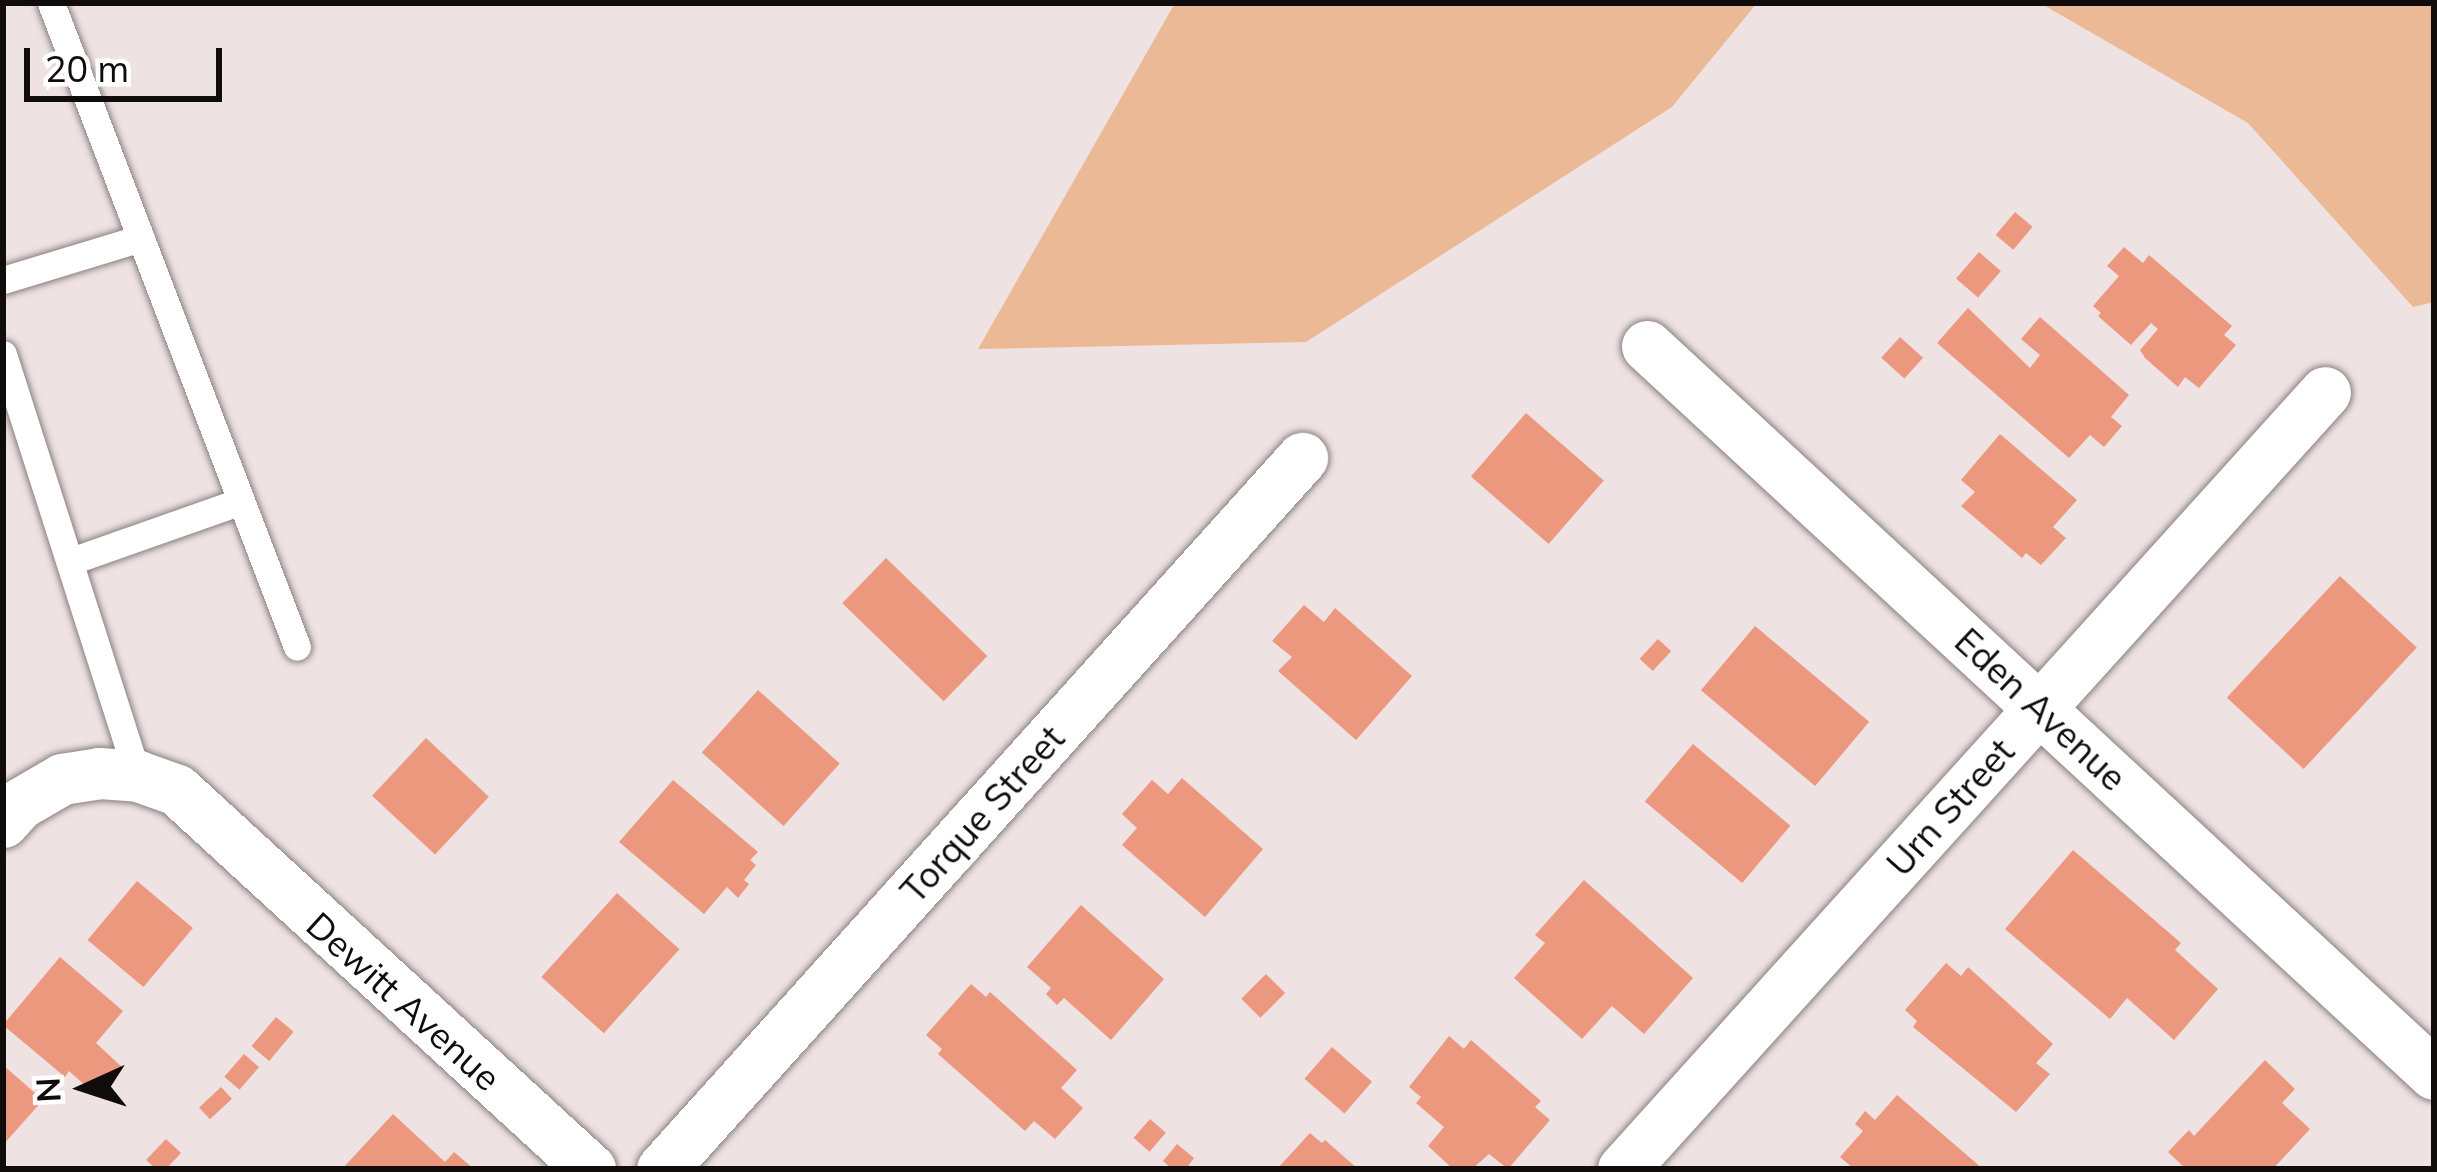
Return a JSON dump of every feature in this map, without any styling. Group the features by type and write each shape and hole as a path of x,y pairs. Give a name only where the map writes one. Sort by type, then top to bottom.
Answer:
{"street":[{"name":"Eden Avenue","path":"1647,346 2434,1074"},
{"name":"Urn Street","path":"1623,1169 2325,392"},
{"name":"Torque Street","path":"662,1169 1302,458"},
{"path":"3,821 30,796 62,778 99,773 138,776"},
{"name":"Dewitt Avenue","path":"138,776 177,790 590,1169"}],"lane":[{"path":"51,3 297,646"},
{"path":"3,280 141,238"},
{"path":"3,354 138,776"},
{"path":"71,561 241,501"}],"shaded area":[{"path":"1175,3 1757,3 1672,107 1306,342 978,349"},
{"path":"2040,3 2434,3 2434,302 2413,307 2248,123"}],"building":[{"path":"2015,212 2033,227 2013,250 1996,235"},
{"path":"2124,247 2143,263 2149,255 2232,326 2224,335 2236,345 2199,388 2185,377 2178,387 2145,358 2140,350 2158,329 2151,323 2131,345 2098,316 2101,313 2093,306 2119,276 2107,266"},
{"path":"1979,252 2001,271 1978,297 1956,278"},
{"path":"1968,308 2030,368 2040,355 2021,339 2040,317 2129,395 2111,417 2122,426 2104,447 2090,435 2069,458 1937,343"},
{"path":"1900,337 1923,358 1904,379 1881,358"},
{"path":"1526,413 1604,481 1549,544 1471,476"},
{"path":"2000,434 2077,500 2053,527 2066,538 2041,565 2026,553 2022,558 1961,506 1975,492 1961,480"},
{"path":"886,558 987,656 944,701 842,603"},
{"path":"2340,576 2417,648 2304,769 2227,697"},
{"path":"1304,605 1324,622 1335,608 1412,676 1356,740 1278,671 1292,657 1272,641"},
{"path":"1755,626 1869,722 1815,786 1701,690"},
{"path":"1658,639 1671,651 1653,671 1640,659"},
{"path":"758,690 840,764 784,826 702,752"},
{"path":"426,738 489,797 435,854 372,796"},
{"path":"1693,744 1790,826 1742,883 1645,801"},
{"path":"1182,778 1263,849 1205,917 1122,845 1137,828 1122,814 1152,780 1168,794"},
{"path":"673,780 758,852 750,860 756,865 744,880 749,884 738,898 727,887 704,914 619,842"},
{"path":"2073,850 2181,943 2175,950 2218,989 2174,1040 2127,998 2110,1019 2005,929"},
{"path":"1584,880 1693,978 1644,1034 1612,1006 1582,1039 1514,978 1545,943 1535,935"},
{"path":"137,881 193,928 143,987 88,940"},
{"path":"617,893 679,949 604,1033 541,977"},
{"path":"1081,905 1164,979 1111,1040 1064,998 1057,1005 1046,994 1051,988 1027,967"},
{"path":"60,957 123,1011 96,1043 123,1068 98,1097 69,1071 65,1077 3,1025"},
{"path":"1946,963 1961,976 1968,967 2053,1044 2036,1063 2050,1074 2016,1112 1913,1027 1917,1021 1905,1010"},
{"path":"1266,974 1285,993 1260,1018 1241,999"},
{"path":"971,984 986,997 990,992 1077,1070 1061,1088 1083,1108 1055,1139 1034,1121 1025,1131 938,1054 942,1049 926,1035"},
{"path":"276,1017 294,1032 269,1061 252,1046"},
{"path":"1449,1036 1464,1049 1471,1040 1541,1101 1535,1107 1550,1120 1508,1169 1489,1154 1472,1169 1453,1169 1428,1146 1444,1127 1416,1103 1421,1097 1409,1087"},
{"path":"1332,1047 1372,1082 1344,1113 1304,1079"},
{"path":"244,1054 259,1067 239,1090 224,1077"},
{"path":"2265,1060 2295,1089 2282,1103 2310,1129 2273,1169 2186,1169 2168,1152 2189,1130 2194,1136"},
{"path":"3,1065 43,1100 3,1145"},
{"path":"221,1087 232,1099 210,1119 199,1107"},
{"path":"1897,1095 1983,1169 1854,1169 1840,1157 1863,1131 1855,1124 1865,1111 1875,1120"},
{"path":"393,1114 445,1162 454,1152 474,1169 342,1169"},
{"path":"1150,1119 1166,1133 1149,1152 1134,1138"},
{"path":"1310,1133 1322,1143 1325,1140 1358,1169 1277,1169"},
{"path":"166,1139 181,1153 166,1169 156,1169 146,1160"},
{"path":"1177,1144 1194,1158 1186,1169 1172,1169 1163,1161"}]}
